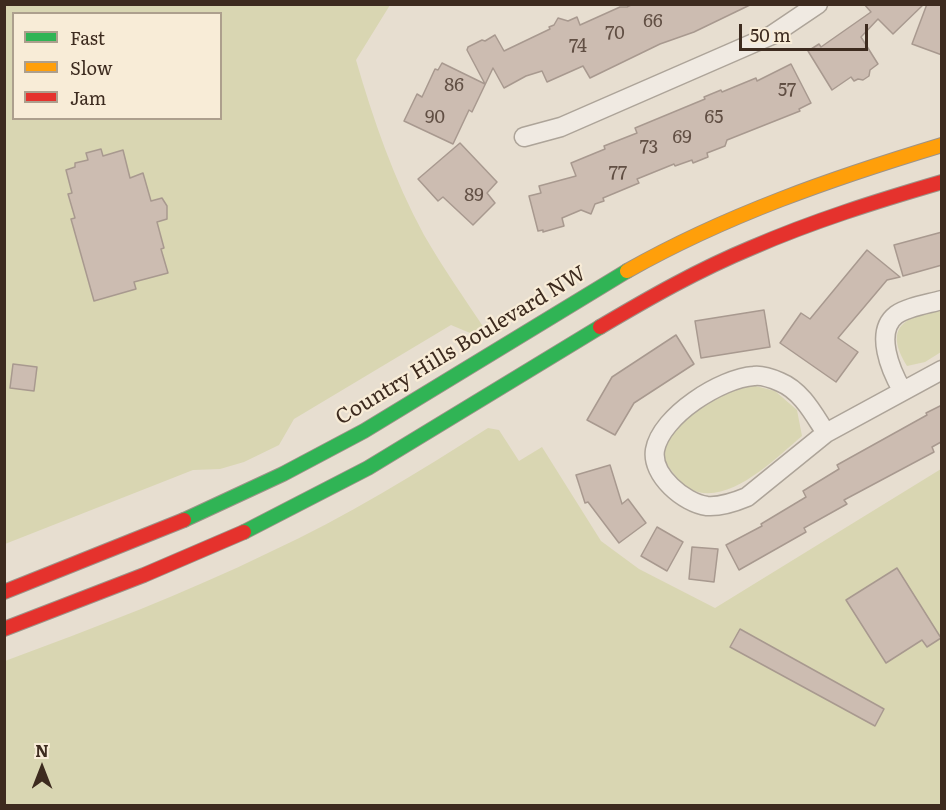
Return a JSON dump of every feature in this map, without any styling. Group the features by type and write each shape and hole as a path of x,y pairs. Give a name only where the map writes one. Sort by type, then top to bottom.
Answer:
{"main road":[{"name":"Country Hills Boulevard NW","path":"4,592 133,543 211,510 322,454 418,399 612,279 715,226 788,194 870,166 942,145"},
{"path":"4,629 150,574 267,522 368,469 619,316 688,278 748,249 813,222 942,182"}],"street":[{"path":"524,137 561,127 772,35 818,4"},
{"path":"902,390 893,375 887,349 886,333 890,321 898,313 942,300"},
{"path":"826,433 802,397 782,382 756,376 733,380 695,400 667,426 657,443 655,458 658,473 686,498 706,506 747,497 826,433 942,370"}],"shaded area":[{"path":"5,5 390,5 356,60 385,149 413,214 486,331 470,333 451,325 294,419 279,445 244,462 220,469 193,470 5,544"},
{"path":"941,308 941,352 925,362 907,366 897,341 901,326 908,320"},
{"path":"744,383 775,391 797,410 802,436 768,465 740,484 712,493 692,490 677,478 662,456 669,434 719,393"},
{"path":"488,428 499,430 519,461 542,447 601,541 639,569 715,608 941,469 941,805 5,806 5,661 172,596 238,567 381,494"}],"building":[{"path":"633,4 752,4 694,32 660,44 590,78 583,66 547,82 542,71 526,76 504,88 493,68 472,112 469,110 453,144 404,121 417,94 422,97 435,69 438,70 442,63 485,84 467,50 468,47 495,35 504,51 550,29 549,27 554,25 558,18 568,21 577,17 580,25 620,7"},
{"path":"864,4 924,4 893,34 878,19 861,37 878,64 863,80 854,81 851,77 832,90 808,51 819,44 821,47 871,12"},
{"path":"927,4 942,4 942,55 912,44"},
{"path":"791,64 811,103 799,109 800,111 727,140 725,146 707,153 708,157 693,163 692,160 675,166 674,164 637,179 639,183 603,198 604,201 595,204 591,214 581,210 562,218 564,226 543,232 543,230 538,231 529,196 541,193 539,186 576,176 571,163 605,149 604,146 637,133 635,128 721,90 722,92 756,78 757,81"},
{"path":"460,143 497,182 487,193 495,203 473,225 443,197 438,201 418,179"},
{"path":"101,149 103,156 123,150 130,178 143,173 151,201 162,198 167,206 167,219 157,222 168,273 134,282 136,289 94,301 71,219 75,218 68,194 72,193 66,170 75,167 75,163 88,160 86,153"},
{"path":"942,232 942,265 903,276 894,245"},
{"path":"867,250 900,277 887,280 838,338 858,352 836,382 780,343 801,313 810,319"},
{"path":"764,310 770,347 701,358 695,321"},
{"path":"676,335 694,364 634,403 615,435 587,420 612,377"},
{"path":"13,364 37,367 34,391 10,388"},
{"path":"942,405 942,443 932,447 934,452 844,500 847,504 804,528 806,532 739,570 726,545 762,526 761,524 806,497 803,491 839,469 837,465"},
{"path":"610,465 622,504 628,499 646,523 619,543 588,502 585,503 576,475"},
{"path":"657,527 683,542 667,571 641,556"},
{"path":"692,547 718,549 714,582 689,579"},
{"path":"897,568 941,638 927,647 922,640 886,663 846,600"},
{"path":"740,629 884,709 875,726 730,647"}],"traffic: fast":[{"path":"184,520 283,474 364,431 627,271"},
{"path":"244,532 368,468 600,327"}],"traffic: slow":[{"path":"627,271 741,215 861,171 942,145"}],"traffic: jam":[{"path":"600,327 674,285 751,248 845,212 942,182"},
{"path":"4,592 184,520"},
{"path":"4,629 144,575 244,532"}]}
